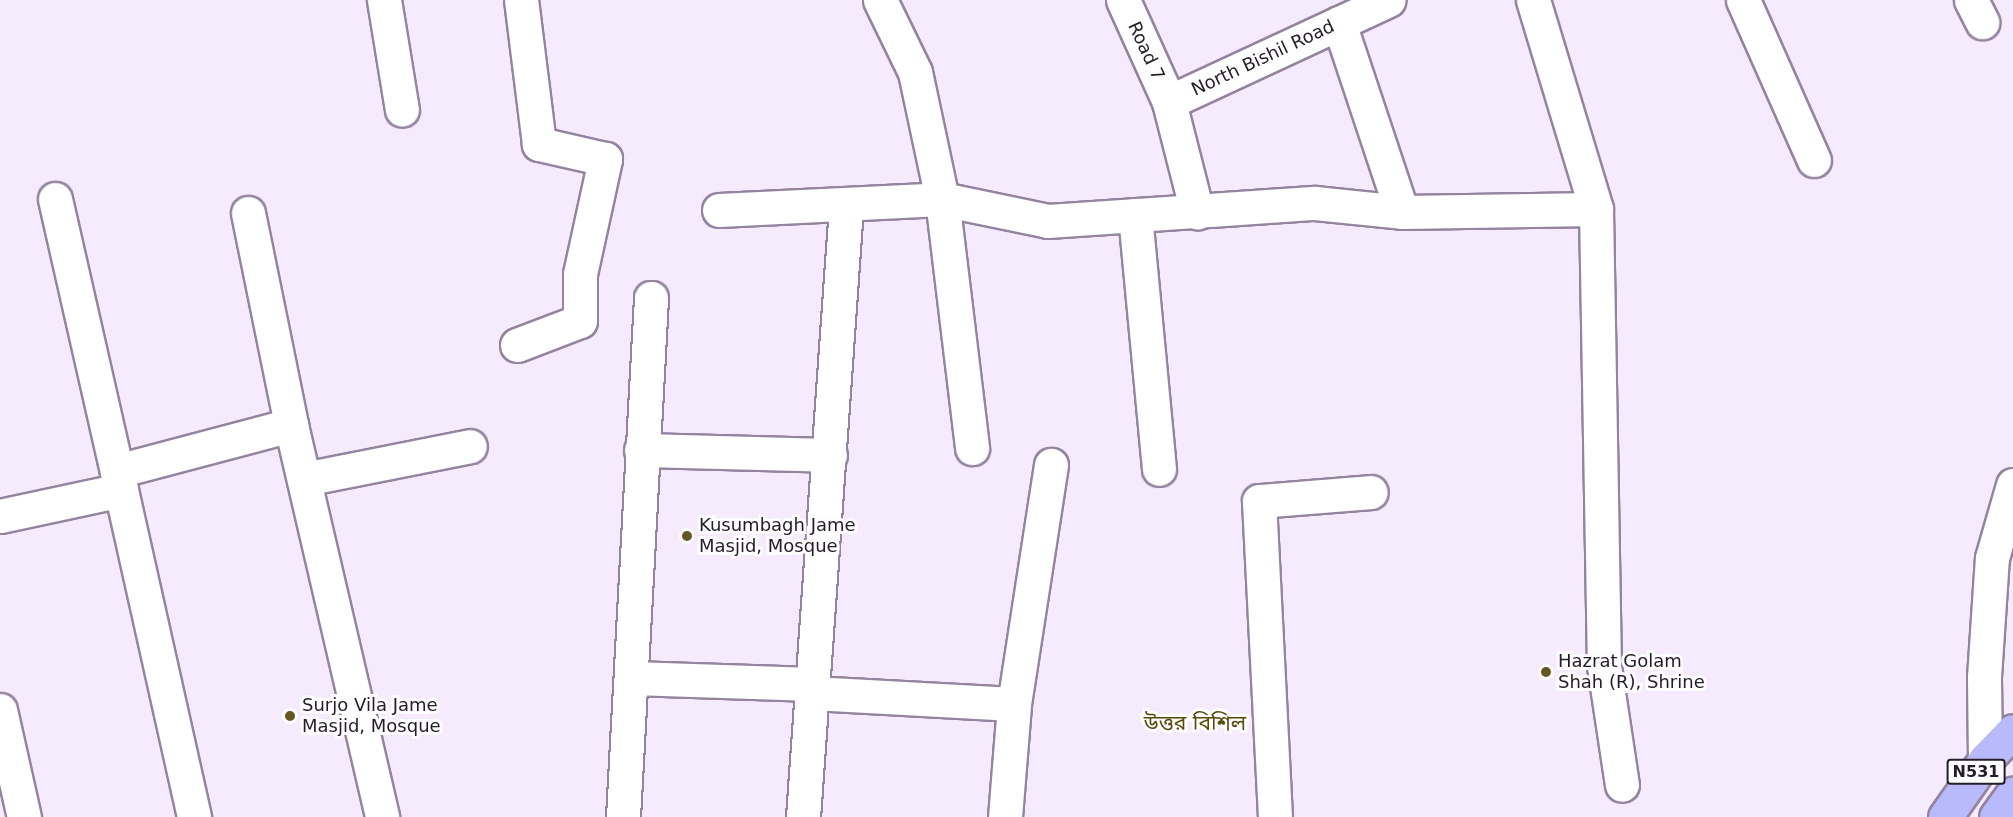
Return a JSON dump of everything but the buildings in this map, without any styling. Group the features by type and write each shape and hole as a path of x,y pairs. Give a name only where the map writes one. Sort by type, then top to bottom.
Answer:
{"highway":[{"name":"N531","path":"1945,817 1985,760 2013,731"},
{"name":"N531","path":"1996,817 2013,794"}],"street":[{"path":"384,0 402,110"},
{"path":"517,345 580,321 580,274 605,159 539,144 521,0"},
{"path":"880,0 915,72 942,199 972,448"},
{"name":"Road 7","path":"1123,0 1169,102 1197,212"},
{"path":"1533,0 1596,209 1604,666 1622,785"},
{"path":"1743,0 1814,160"},
{"name":"North Bishil Road","path":"1169,102 1383,1"},
{"path":"1339,23 1402,212"},
{"path":"55,199 195,817"},
{"path":"719,210 846,206 942,199 1048,221 1315,203 1402,212 1596,209"},
{"path":"803,817 846,206"},
{"path":"248,213 291,425 382,817"},
{"path":"1136,215 1159,469"},
{"path":"623,817 651,298"},
{"path":"0,516 291,425"},
{"path":"304,479 470,446"},
{"path":"641,450 830,455"},
{"path":"1005,817 1014,704 1051,465"},
{"path":"1985,760 1984,677 1992,558 2013,485"},
{"path":"1275,817 1259,501 1371,492"},
{"path":"632,678 812,688 1014,704"},
{"path":"0,710 24,817"}],"place":[{"name":"Kusumbagh Jame Masjid, Mosque","path":"687,536"},
{"name":"Hazrat Golam Shah (R), Shrine","path":"1546,672"},
{"name":"Surjo Vila Jame Masjid, Mosque","path":"290,716"}],"district":[{"name":"উত্তর বিশিল","path":"1195,723"}]}
